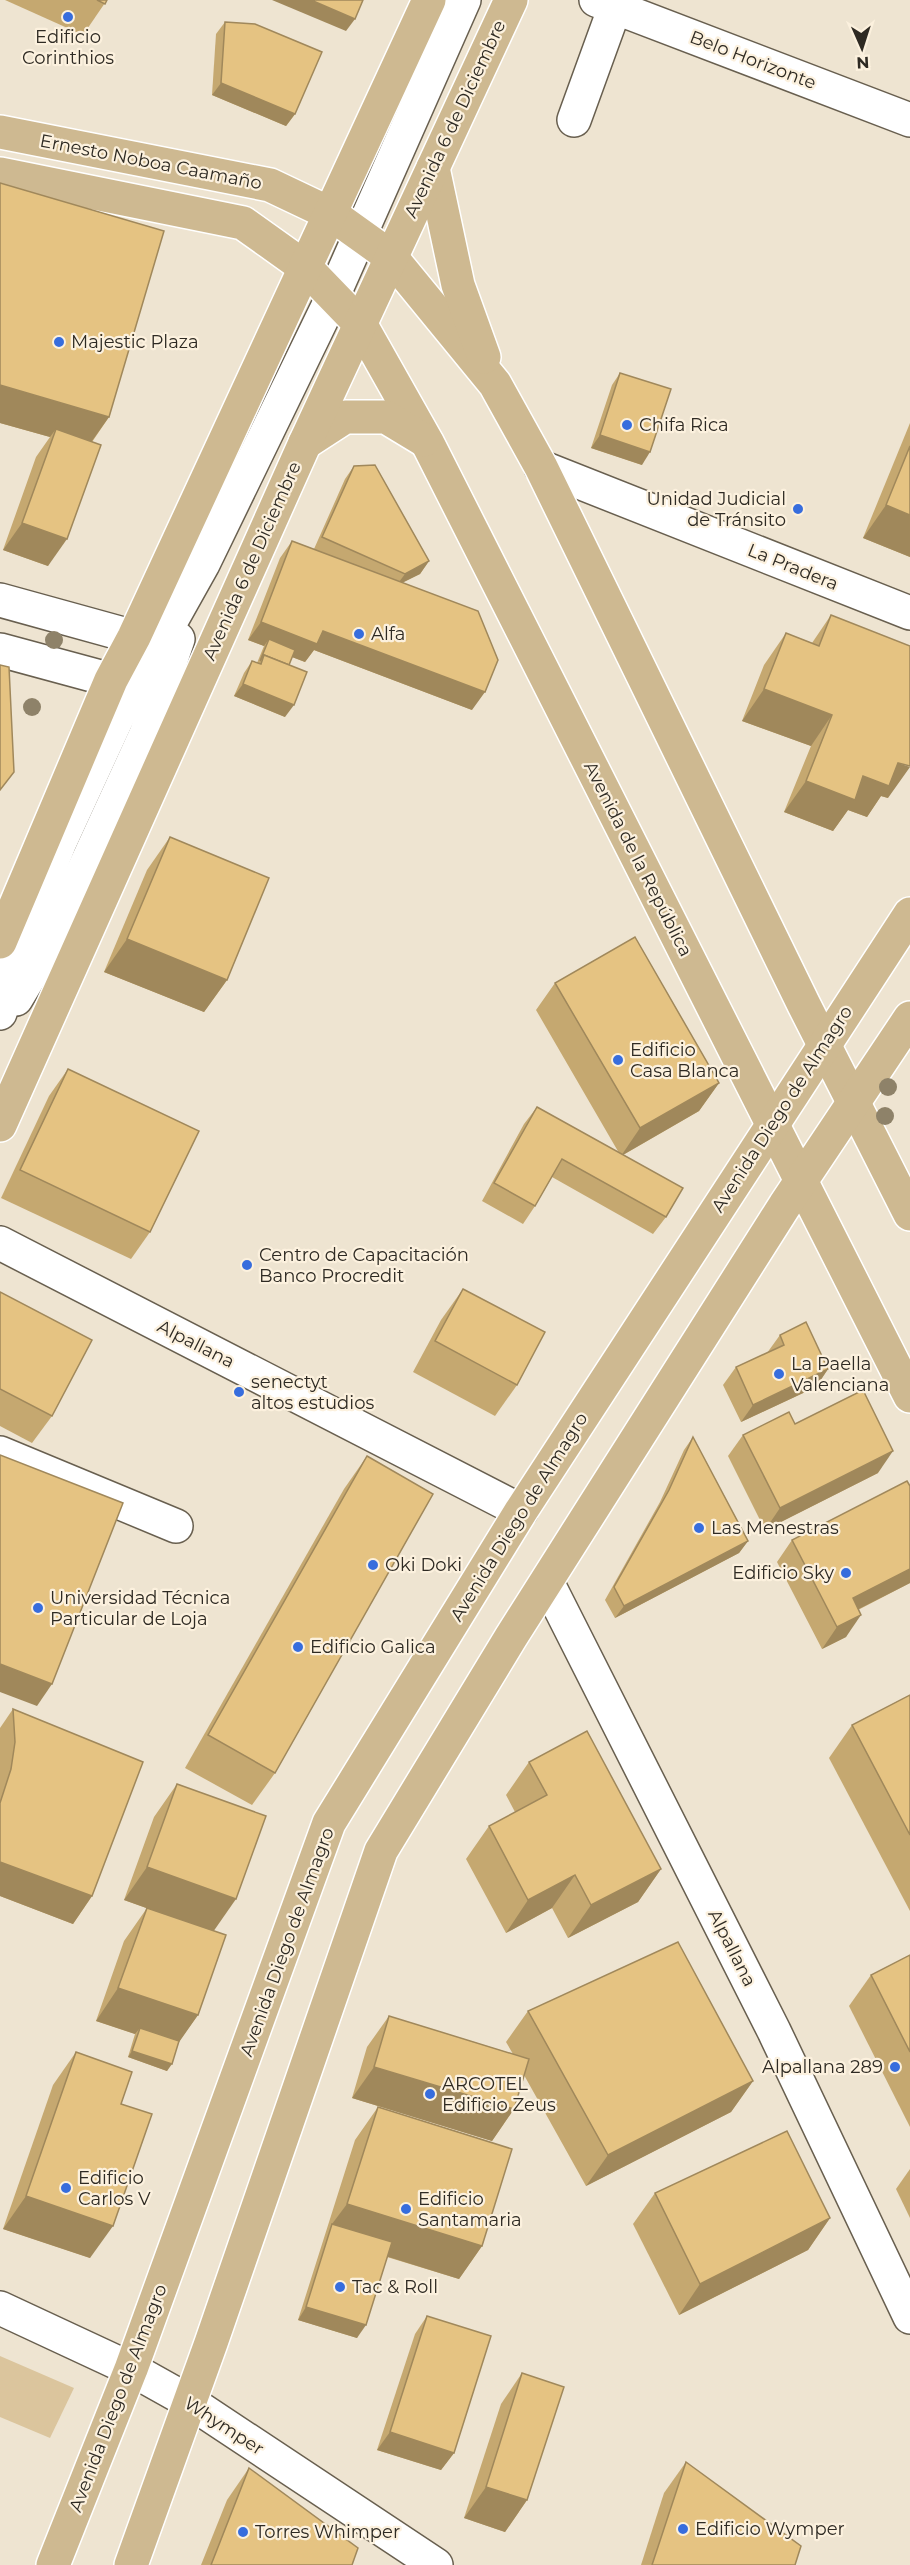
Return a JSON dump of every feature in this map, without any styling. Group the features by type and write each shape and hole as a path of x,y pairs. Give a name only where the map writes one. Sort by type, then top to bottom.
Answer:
{"main road":[{"path":"0,942 7,908 429,0"},
{"name":"Avenida 6 de Diciembre","path":"0,1125 305,443 512,0"},
{"name":"Ernesto Noboa Caamaño","path":"0,132 270,185 331,214 391,257"},
{"path":"433,168 458,285 495,384 541,467 824,1045 910,1214"},
{"path":"0,174 243,222 306,268 361,325"},
{"path":"274,245 283,267 289,305"},
{"path":"391,257 495,384"},
{"name":"Avenida de la República","path":"361,325 427,442 910,1396"},
{"path":"305,443 345,417 386,417 427,442"},
{"name":"Avenida Diego de Almagro","path":"53,2565 131,2368 329,1823 521,1511 910,914"},
{"path":"130,2565 190,2402 381,1851 547,1582 801,1181 910,1018"}],"street":[{"path":"0,1012 25,928 60,842 119,714 203,564 333,296 464,0"},
{"path":"574,120 606,4"},
{"name":"Belo Horizonte","path":"606,4 910,120"},
{"name":"La Pradera","path":"541,467 910,613"},
{"path":"0,1027 51,941 146,734 203,564"},
{"path":"0,600 134,637"},
{"path":"0,650 111,680"},
{"name":"Alpallana","path":"0,1243 521,1511"},
{"path":"0,1453 176,1526"},
{"name":"Alpallana","path":"547,1582 774,2031 910,2317"},
{"name":"Whymper","path":"0,2308 131,2368 190,2402 436,2565"}],"shaded area":[{"path":"0,2356 74,2388 50,2438 0,2417"}],"building":[{"path":"311,0 363,0 355,19"},
{"path":"225,22 255,24 322,52 295,114 221,83"},
{"name":"Majestic Plaza","path":"0,183 164,231 109,417 0,385"},
{"name":"Chifa Rica","path":"620,373 671,389 650,452 600,435"},
{"path":"56,429 101,445 67,539 22,523"},
{"path":"910,446 910,515 886,505"},
{"path":"375,465 429,561 405,574 322,537 354,466"},
{"name":"Alfa","path":"292,541 478,611 498,660 485,692 323,631 317,644 261,622"},
{"path":"831,615 910,646 910,766 898,763 889,786 863,776 855,800 806,781 832,715 764,689 786,633 819,646"},
{"path":"269,639 295,650 289,665 264,655 260,661"},
{"path":"264,655 307,672 294,705 243,684 252,661 261,664"},
{"path":"0,665 9,667 14,772 0,790"},
{"path":"170,837 269,878 227,980 127,939"},
{"name":"Edificio Casa Blanca","path":"635,937 719,1083 640,1128 555,983"},
{"path":"68,1069 199,1131 150,1232 20,1170"},
{"path":"537,1107 683,1188 666,1217 562,1159 535,1206 494,1183"},
{"path":"463,1289 545,1332 517,1385 435,1341"},
{"path":"0,1292 92,1340 52,1416 0,1389"},
{"name":"La Paella Valenciana","path":"806,1322 828,1369 753,1405 736,1367 784,1345 780,1335"},
{"path":"863,1390 893,1451 780,1508 743,1435 789,1412 795,1424"},
{"path":"693,1437 748,1541 624,1606 614,1587 669,1490"},
{"name":"Universidad Técnica Particular de Loja","path":"0,1455 123,1503 52,1684 0,1664"},
{"name":"Edificio Galica","path":"367,1456 433,1494 275,1773 208,1735"},
{"name":"Edificio Sky","path":"907,1481 910,1486 910,1569 853,1598 861,1615 837,1627 792,1540"},
{"path":"910,1695 910,1835 852,1725"},
{"path":"13,1709 143,1762 92,1896 0,1862 0,1803 11,1769 15,1742"},
{"path":"587,1731 661,1869 591,1905 575,1875 528,1900 489,1826 547,1795 529,1762"},
{"path":"177,1784 266,1816 236,1899 147,1867"},
{"path":"147,1908 226,1935 198,2015 118,1988"},
{"path":"678,1942 753,2081 608,2155 528,2011"},
{"path":"910,1955 910,2052 871,1975"},
{"path":"389,2016 529,2059 514,2109 374,2067"},
{"path":"140,2028 179,2041 172,2064 132,2051"},
{"name":"Edificio Carlos V","path":"76,2052 132,2072 121,2104 152,2114 113,2226 26,2196"},
{"path":"378,2107 512,2149 482,2246 347,2204"},
{"path":"787,2131 830,2218 700,2284 655,2193"},
{"name":"Tac & Roll","path":"332,2224 392,2242 366,2325 306,2307"},
{"path":"427,2316 491,2336 454,2453 390,2432"},
{"path":"522,2373 564,2387 527,2500 486,2487"},
{"path":"686,2462 801,2546 795,2565 652,2565"},
{"path":"249,2468 358,2548 352,2565 211,2565"}],"place":[{"name":"Edificio Corinthios","path":"68,17"},
{"name":"Majestic Plaza","path":"59,342"},
{"name":"Chifa Rica","path":"627,425"},
{"name":"Unidad Judicial de Tránsito","path":"798,509"},
{"name":"Alfa","path":"359,634"},
{"name":"Edificio Casa Blanca","path":"618,1060"},
{"name":"Centro de Capacitación Banco Procredit","path":"247,1265"},
{"name":"La Paella Valenciana","path":"779,1374"},
{"name":"senectyt altos estudios","path":"239,1392"},
{"name":"Las Menestras","path":"699,1528"},
{"name":"Oki Doki","path":"373,1565"},
{"name":"Edificio Sky","path":"846,1573"},
{"name":"Universidad Técnica Particular de Loja","path":"38,1608"},
{"name":"Edificio Galica","path":"298,1647"},
{"name":"Alpallana 289","path":"895,2067"},
{"name":"ARCOTEL Edificio Zeus","path":"430,2094"},
{"name":"Edificio Carlos V","path":"66,2188"},
{"name":"Edificio Santamaria","path":"406,2209"},
{"name":"Tac & Roll","path":"340,2287"},
{"name":"Edificio Wymper","path":"683,2529"},
{"name":"Torres Whimper","path":"243,2532"}]}
